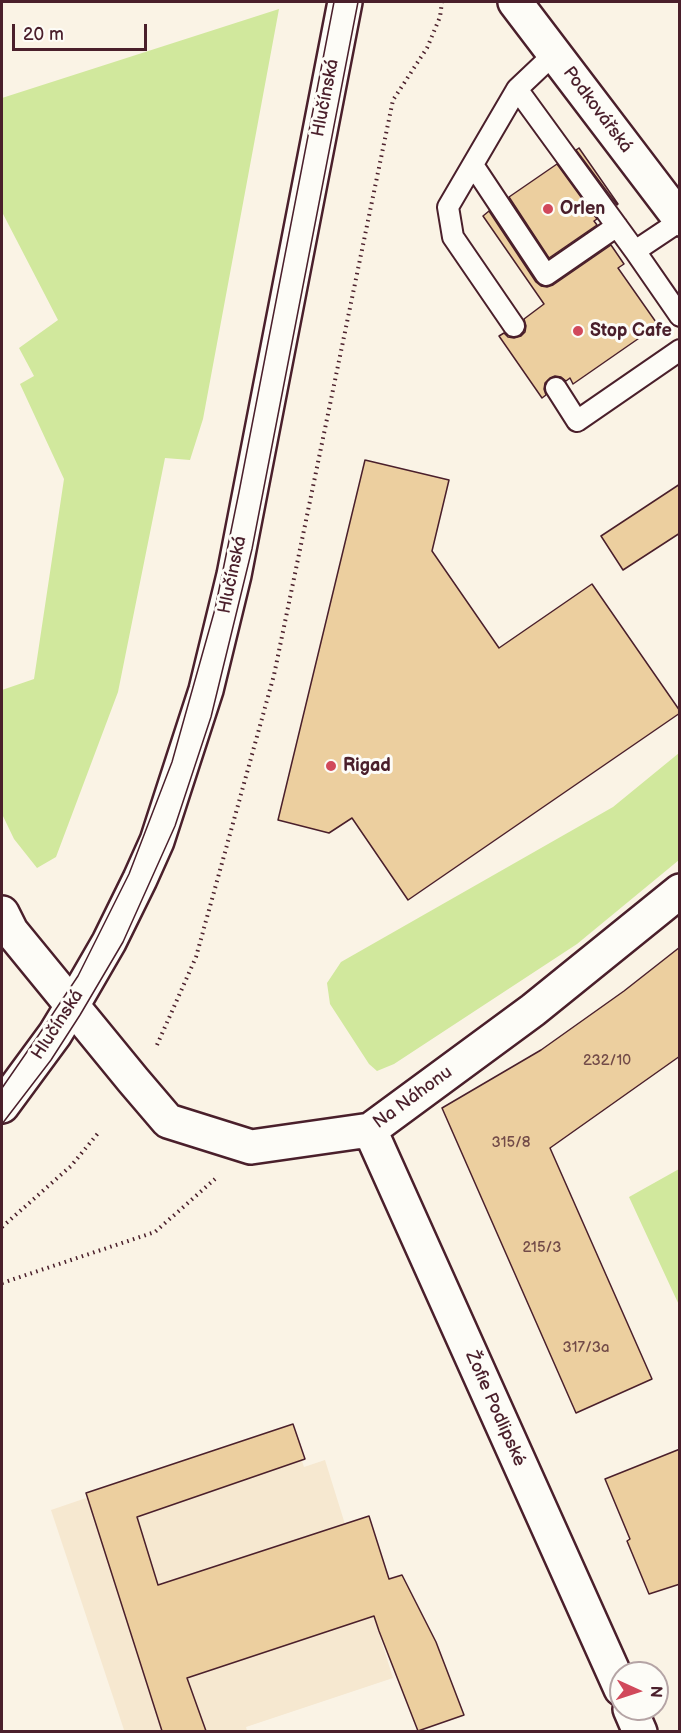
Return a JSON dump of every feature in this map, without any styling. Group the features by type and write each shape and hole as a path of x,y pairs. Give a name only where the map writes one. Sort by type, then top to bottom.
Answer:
{"street":[{"name":"Hlučínská","path":"2,1106 55,1034 109,942 157,841 206,690 234,575 345,2"},
{"name":"Podkovářská","path":"515,2 680,220"},
{"name":"Na Náhonu","path":"2,913 11,931 168,1121 251,1147 370,1130 533,1010 680,891"},
{"name":"Žofie Podlipské","path":"370,1130 609,1662"}],"lane":[{"path":"514,326 453,237 448,207 517,89 554,54"},
{"path":"517,89 680,316"},
{"path":"473,165 546,274 617,226"},
{"path":"635,251 680,220"},
{"path":"556,388 577,421 680,350"}],"path":[{"path":"154,1051 196,957 274,675 393,100 427,48 440,17 442,2"},
{"path":"2,1227 71,1166 99,1132"},
{"path":"2,1283 156,1232 251,1147"}],"shaded area":[{"path":"291,1428 304,1467 325,1460 393,1678 246,1727 247,1731 122,1731 124,1730 51,1510"}],"green space":[{"path":"279,9 203,419 190,460 165,458 118,692 56,857 37,868 14,839 2,814 2,690 34,679 64,479 20,384 34,376 19,348 58,320 2,212 2,98"},
{"path":"679,753 679,860 577,944 394,1064 377,1071 369,1064 330,1004 327,983 341,962 613,807"},
{"path":"679,1169 679,1305 629,1197"}],"building":[{"path":"579,148 618,204 617,205 576,150"},
{"path":"557,164 597,219 594,221 597,225 549,258 509,197"},
{"name":"Stop Cafe","path":"489,211 536,282 541,286 553,285 611,245 624,264 618,268 658,325 573,384 570,378 566,381 561,377 550,378 545,383 546,395 542,398 499,336 504,333 508,337 521,336 525,332 524,319 544,304 483,216"},
{"path":"365,460 449,480 432,551 499,648 592,584 680,711 408,900 352,818 329,833 278,820"},
{"path":"680,484 680,533 623,570 601,536"},
{"path":"680,947 680,1056 550,1148 652,1379 576,1413 442,1108 541,1050 624,991"},
{"path":"293,1424 305,1459 137,1517 158,1585 369,1516 389,1579 402,1575 436,1642 464,1715 418,1731 374,1616 187,1678 206,1731 162,1731 86,1493"},
{"path":"680,1449 680,1584 649,1594 627,1541 630,1539 605,1479"}],"tram line":[{"path":"2,1088 78,976 129,874 172,762 215,609 334,2"},
{"path":"2,1124 51,1060 123,942 175,826 211,717 252,549 358,2"}],"place":[{"name":"Orlen","path":"548,209"},
{"name":"Stop Cafe","path":"578,331"},
{"name":"Rigad","path":"331,766"}]}
